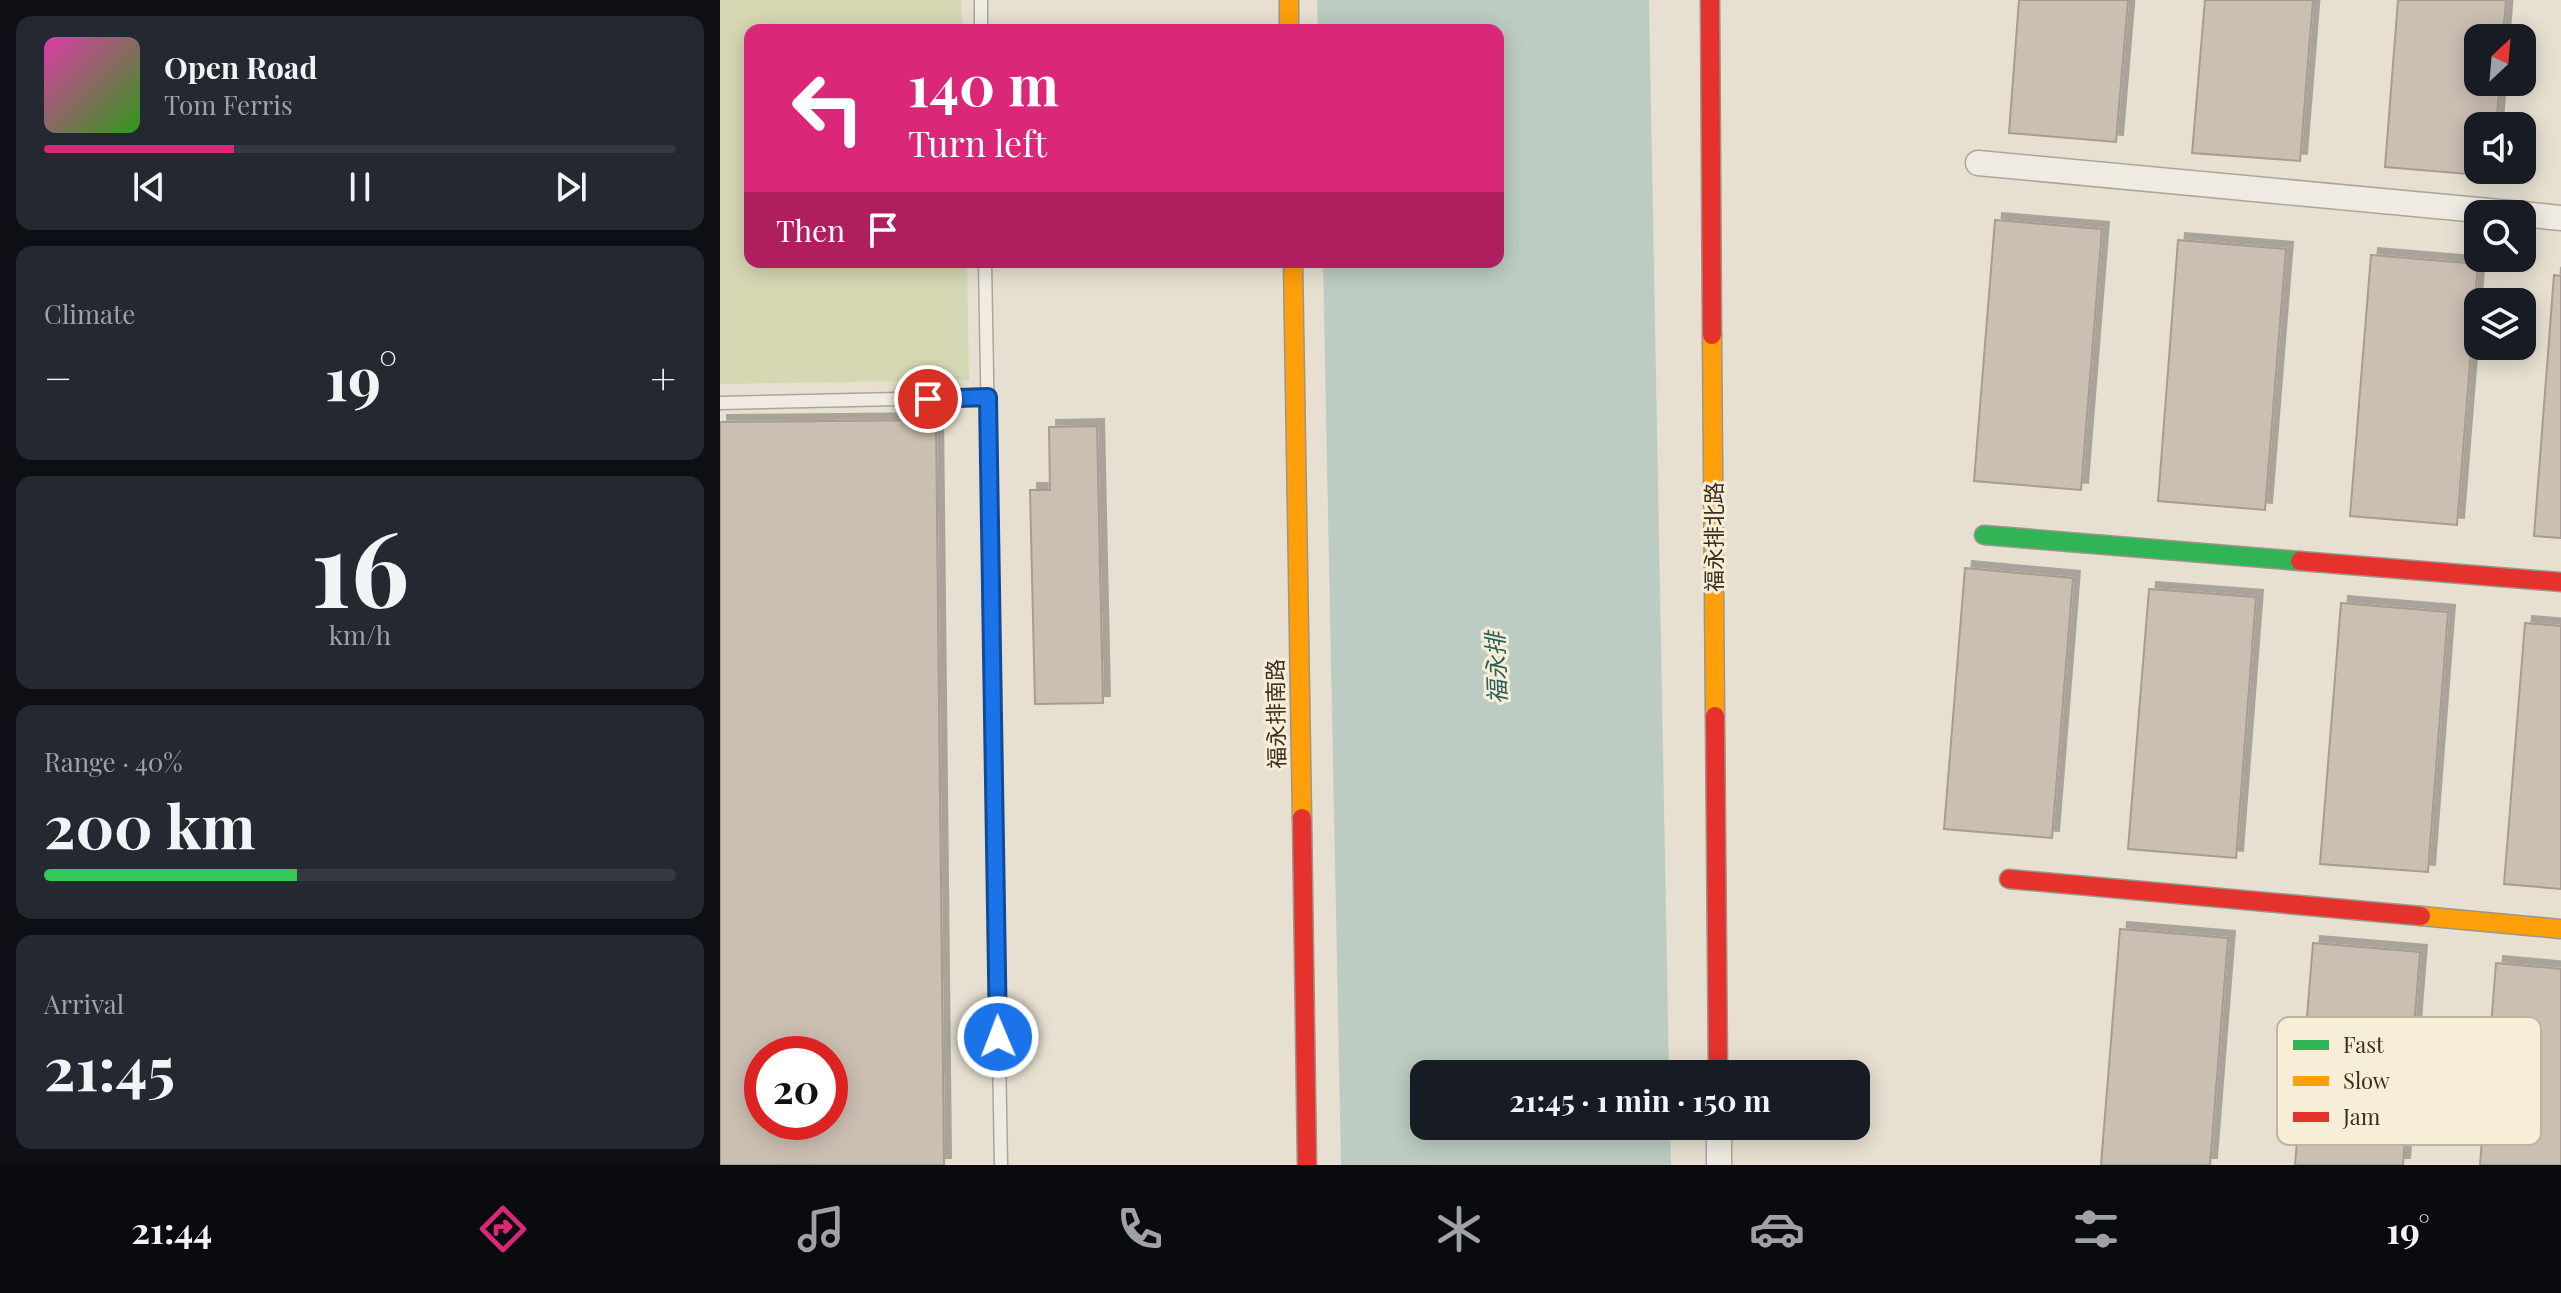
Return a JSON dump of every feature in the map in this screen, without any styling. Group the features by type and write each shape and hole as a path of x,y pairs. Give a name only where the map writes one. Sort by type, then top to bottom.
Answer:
{"street":[{"path":"1289,0 1289,24"},
{"name":"福永排北路","path":"1710,0 1718,1060"},
{"path":"1978,163 2464,209"},
{"path":"2536,215 2561,218"},
{"name":"福永排南路","path":"1293,268 1307,1165"},
{"path":"1984,535 2561,582"},
{"path":"2009,879 2561,929"},
{"path":"1719,1140 1719,1165"}],"lane":[{"path":"981,0 981,24"},
{"path":"985,268 1001,1165"},
{"path":"720,403 988,397"}],"green space":[{"path":"720,0 961,0 962,24 744,24 744,268 967,268 969,380 720,384"}],"water":[{"name":"福永排","path":"1317,0 1649,0 1669,1060 1410,1060 1410,1140 1670,1140 1671,1165 1341,1165 1323,268 1504,268 1504,24 1318,24"}],"building":[{"path":"2019,0 2128,0 2116,142 2009,133"},
{"path":"2205,0 2313,0 2300,161 2192,153"},
{"path":"2398,0 2506,0 2504,24 2464,24 2464,96 2499,96 2497,112 2464,112 2464,174 2385,167"},
{"path":"1995,220 2102,229 2081,490 1974,481"},
{"path":"2178,240 2286,249 2265,510 2158,501"},
{"path":"2371,255 2464,263 2464,272 2477,272 2476,288 2464,288 2464,360 2470,360 2457,525 2350,516"},
{"path":"2554,275 2561,276 2561,538 2534,536"},
{"path":"936,420 944,1165 720,1165 720,422"},
{"path":"1097,426 1103,703 1035,704 1030,490 1050,490 1049,427"},
{"path":"1965,568 2073,578 2052,838 1944,829"},
{"path":"2149,589 2256,597 2236,858 2128,849"},
{"path":"2341,603 2448,612 2428,872 2320,864"},
{"path":"2525,623 2561,626 2561,889 2504,884"},
{"path":"2120,929 2228,938 2210,1165 2101,1165"},
{"path":"2313,943 2420,952 2415,1017 2307,1017"},
{"path":"2496,963 2561,969 2561,1165 2480,1165 2482,1145 2541,1145 2541,1017 2492,1017"},
{"path":"2297,1145 2405,1145 2403,1165 2295,1165"}],"traffic: fast":[{"path":"1984,535 2300,561"}],"traffic: slow":[{"path":"1289,0 1289,24"},
{"path":"1293,268 1302,818"},
{"path":"1712,335 1715,716"},
{"path":"2421,916 2561,929"}],"traffic: jam":[{"path":"1710,0 1712,335"},
{"path":"2300,561 2561,582"},
{"path":"1715,716 1718,1060"},
{"path":"1302,818 1307,1165"},
{"path":"2009,879 2421,916"}],"route":[{"path":"928,399 988,397 998,1037"}]}
